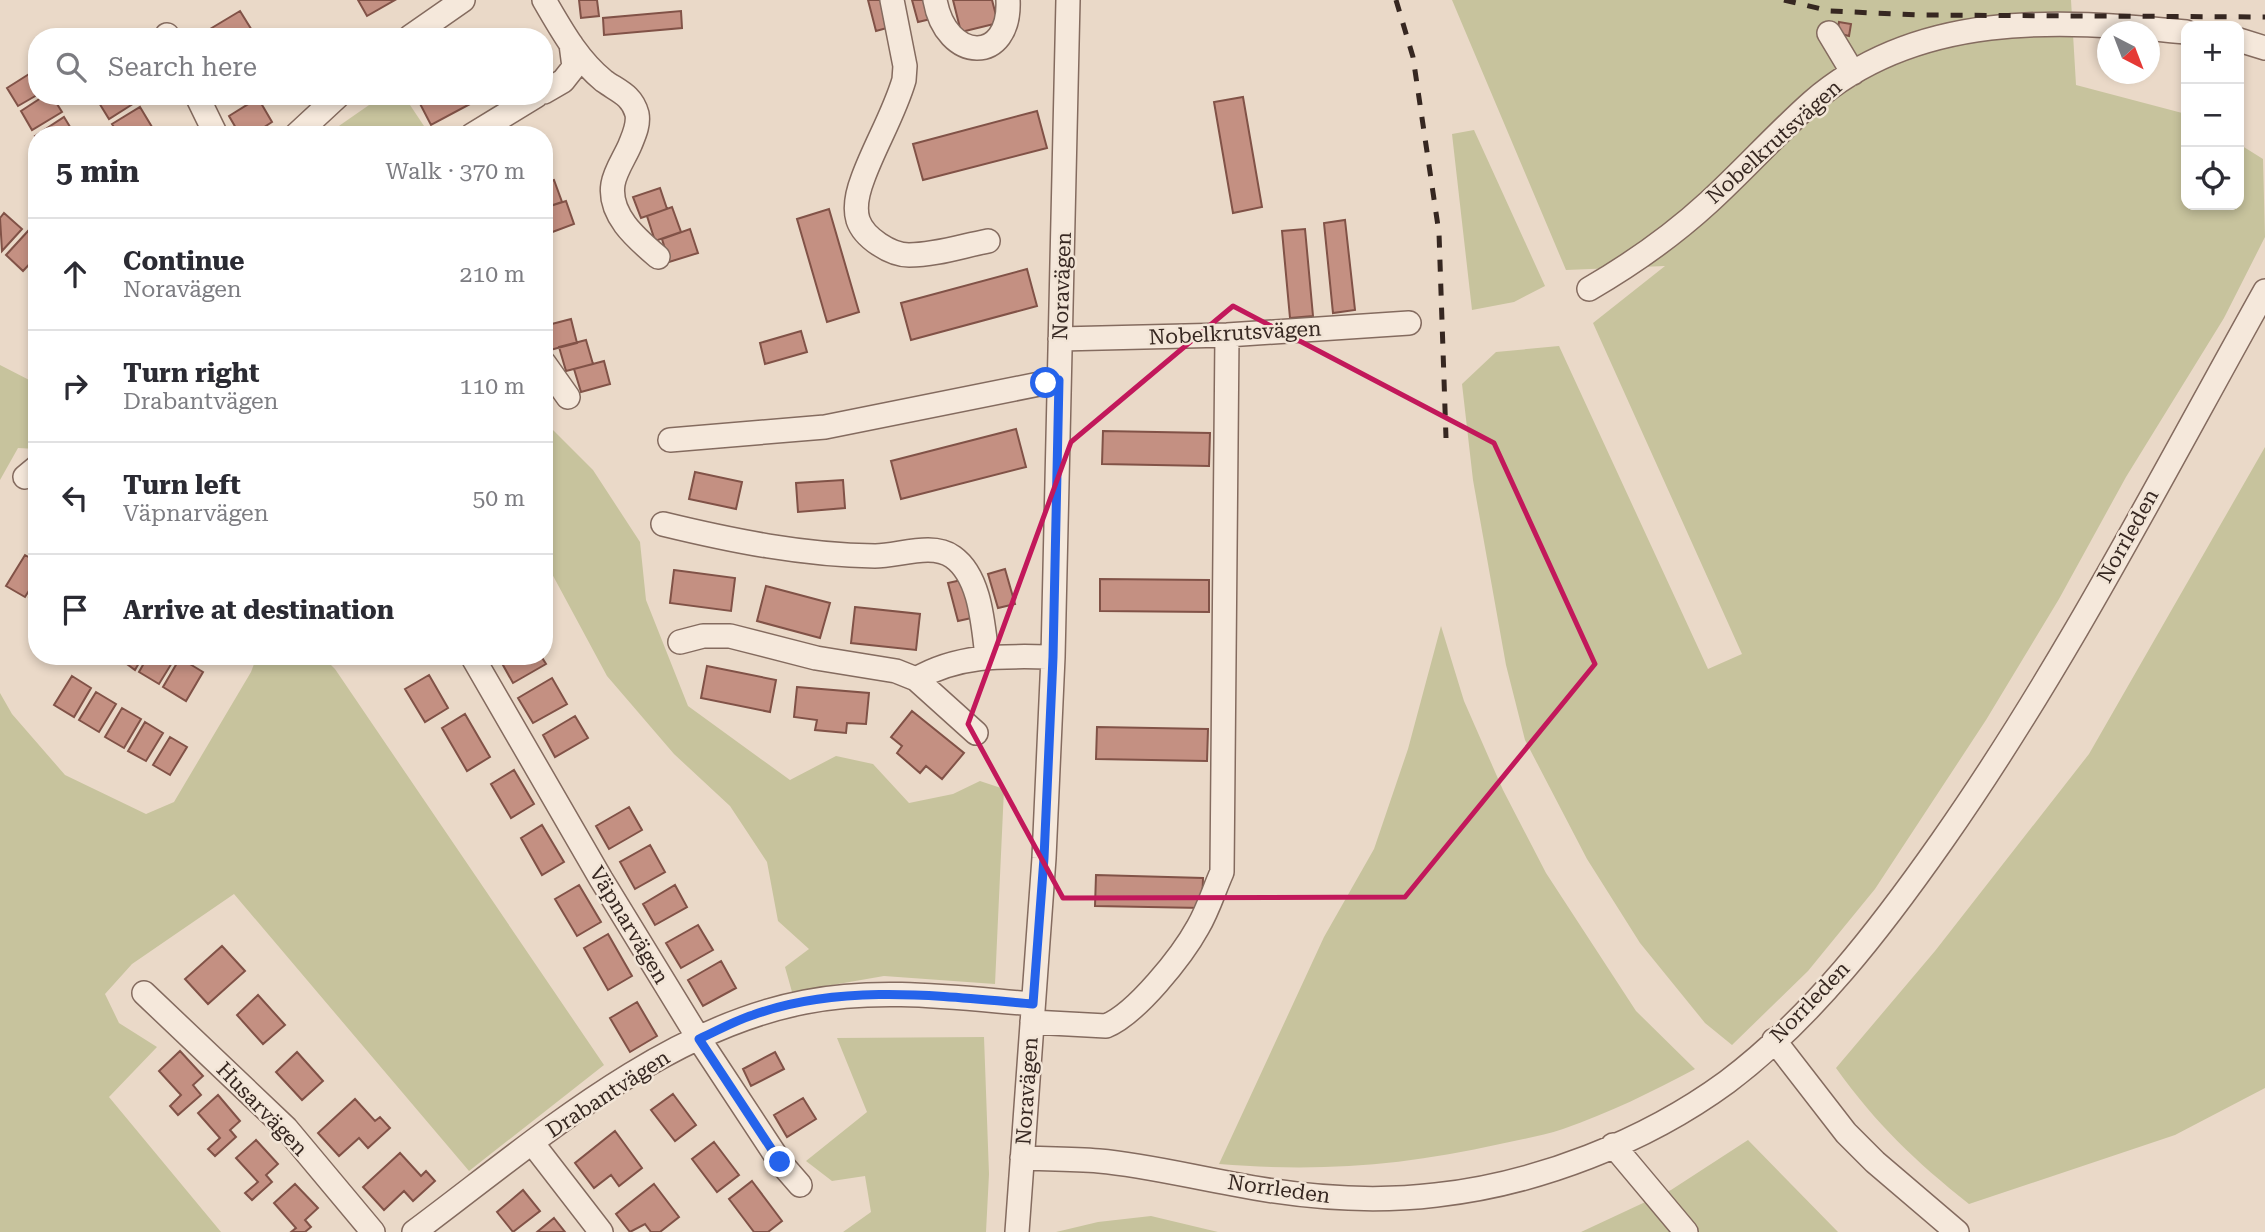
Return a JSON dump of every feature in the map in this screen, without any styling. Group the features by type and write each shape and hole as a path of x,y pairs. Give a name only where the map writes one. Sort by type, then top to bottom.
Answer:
{"street":[{"path":"423,28 463,0"},
{"path":"544,0 585,63 606,82 623,92 638,116 636,131 613,183 613,205 634,236 659,257"},
{"path":"892,0 905,66 904,80 863,178 857,200 858,221 866,233 887,250 906,255 935,253 988,241"},
{"path":"935,0 938,18 951,38 960,46 979,47 989,45 1003,34 1009,18 1009,0"},
{"name":"Noravägen","path":"1017,1232 1044,858 1053,657 1068,132 1068,0"},
{"name":"Nobelkrutsvägen","path":"1589,289 1628,267 1671,234 1812,102 1853,73 1888,54 1957,31 2028,25 2181,33"},
{"path":"1829,33 1853,73"},
{"path":"2244,42 2265,48"},
{"path":"553,87 564,81 574,67 571,44"},
{"path":"201,105 212,126"},
{"path":"306,126 328,105"},
{"path":"487,126 522,105"},
{"name":"Norrleden","path":"1022,1158 1100,1161 1286,1192 1390,1199 1440,1195 1535,1175 1613,1145 1697,1102 1729,1080 1821,993 1888,914 1993,769 2063,655 2265,291"},
{"name":"Nobelkrutsvägen","path":"1060,339 1227,335 1409,323"},
{"name":"Drabantvägen","path":"414,1232 613,1087 660,1058 753,1015 805,1002 851,996 903,994 1106,1026 1115,1022 1148,993 1198,928 1222,872 1227,335"},
{"path":"553,376 568,397"},
{"path":"670,440 825,427 1059,380"},
{"path":"663,524 717,537 837,556 883,556 938,550 955,558 968,578 981,607 987,656"},
{"path":"680,642 703,636 730,636 816,658 896,671 916,679 976,733"},
{"path":"916,679 935,668 987,656 1053,657"},
{"name":"Väpnarvägen","path":"476,665 699,1039 780,1162 800,1185"},
{"name":"Husarvägen","path":"144,993 286,1128 373,1232"},
{"path":"1774,1040 1846,1133 1875,1162 1957,1232"},
{"path":"533,1144 601,1232"},
{"path":"1613,1145 1686,1232"}],"highlighted area":[{"path":"1233,306 1494,443 1595,664 1405,897 1063,898 968,724 1071,442"}],"shaded area":[{"path":"1452,0 2071,0 2076,85 2181,113 2181,210 2244,210 2244,147 2263,159 2265,237 2224,318 2126,477 2059,599 1986,720 1875,889 1808,971 1732,1045 1705,1023 1640,943 1587,859 1525,740 1506,665 1473,480 1462,384 1496,352 1559,346 1708,669 1742,654 1593,323 1665,266 1566,270"},
{"path":"369,105 410,105 424,126 339,126"},
{"path":"1474,130 1545,286 1514,302 1472,310 1452,134"},
{"path":"0,365 28,379 28,449 18,448 0,480"},
{"path":"553,430 593,470 640,542 646,600 688,706 790,780 836,756 873,764 909,803 953,794 980,781 1004,789 995,984 884,976 792,992 785,967 809,949 778,921 767,862 730,806 674,754 607,676 553,576"},
{"path":"2265,447 2265,1088 2175,1135 1969,1204 1898,1141 1866,1107 1836,1068 1935,951 2089,754"},
{"path":"1441,626 1464,701 1503,790 1546,873 1636,1011 1695,1069 1630,1102 1563,1129 1464,1152 1394,1162 1325,1167 1219,1164 1324,937 1374,849 1408,749"},
{"path":"254,665 331,665 335,669 604,1065 469,1171 234,894 132,964 105,994 119,1023 157,1047 109,1097 221,1232 0,1232 0,693 12,714 65,775 146,814 174,802"},
{"path":"984,1037 989,1174 986,1232 843,1232 871,1212 865,1176 832,1181 806,1161 867,1112 837,1038"},
{"path":"1748,1140 1838,1232 1581,1232 1671,1190"},
{"path":"1151,1216 1218,1232 1056,1232 1098,1222"}],"building":[{"path":"358,0 395,0 367,16"},
{"path":"579,0 597,0 599,16 581,18"},
{"path":"868,0 887,0 894,26 876,31"},
{"path":"912,0 930,0 935,18 918,22"},
{"path":"953,0 992,0 998,23 961,32"},
{"path":"240,11 251,28 212,28"},
{"path":"681,11 682,28 604,35 603,18"},
{"path":"1839,22 1851,24 1849,36 1837,33"},
{"path":"28,75 28,100 18,106 7,88"},
{"path":"1243,97 1262,207 1233,213 1214,102"},
{"path":"30,105 58,105 62,112 39,126 30,126 21,111"},
{"path":"100,105 131,105 109,119"},
{"path":"247,105 262,105 272,122 266,126 235,126 229,116"},
{"path":"421,105 468,105 431,125"},
{"path":"140,107 151,126 113,126 112,124"},
{"path":"1037,111 1047,148 923,180 913,144"},
{"path":"64,117 70,126 50,126"},
{"path":"553,180 562,202 553,205"},
{"path":"660,188 667,209 641,218 633,197"},
{"path":"566,201 574,224 553,232 553,205"},
{"path":"672,207 681,232 655,241 647,216"},
{"path":"829,209 859,312 827,322 797,219"},
{"path":"4,213 22,229 2,251 0,218"},
{"path":"1345,220 1355,310 1333,313 1324,223"},
{"path":"690,229 698,253 669,262 662,239"},
{"path":"1305,229 1313,316 1290,318 1282,231"},
{"path":"28,231 28,266 23,271 6,255"},
{"path":"1027,269 1037,306 911,340 901,303"},
{"path":"571,319 577,343 553,349 553,324"},
{"path":"801,331 807,352 765,364 760,343"},
{"path":"586,340 593,364 566,371 559,347"},
{"path":"604,361 610,384 581,392 574,369"},
{"path":"1016,429 1026,467 901,499 891,461"},
{"path":"1103,431 1210,433 1209,466 1102,464"},
{"path":"695,472 742,482 736,509 689,499"},
{"path":"843,480 845,508 798,512 796,483"},
{"path":"25,555 28,557 28,592 25,597 6,586"},
{"path":"1005,569 1015,604 998,608 988,574"},
{"path":"674,570 735,578 731,611 670,603"},
{"path":"966,579 976,617 958,621 948,583"},
{"path":"1100,579 1209,580 1209,612 1100,611"},
{"path":"766,586 830,603 820,638 757,621"},
{"path":"855,607 920,614 916,650 851,643"},
{"path":"143,665 171,665 159,684 139,672"},
{"path":"176,665 192,665 203,672 186,701 163,687"},
{"path":"503,665 544,665 513,683"},
{"path":"707,666 776,680 770,712 701,698"},
{"path":"429,675 448,708 425,722 405,689"},
{"path":"72,676 91,688 74,717 54,705"},
{"path":"552,678 567,704 533,723 518,698"},
{"path":"797,687 869,693 866,724 847,723 846,733 815,730 817,720 794,717"},
{"path":"96,692 116,704 99,732 79,720"},
{"path":"122,708 141,719 124,748 105,737"},
{"path":"912,711 964,753 942,779 926,766 920,773 897,753 902,746 891,737"},
{"path":"465,714 490,757 467,771 442,728"},
{"path":"575,716 588,738 555,757 543,735"},
{"path":"145,722 163,733 146,761 128,751"},
{"path":"1097,727 1208,729 1207,761 1096,759"},
{"path":"170,737 187,747 170,775 153,765"},
{"path":"514,770 534,804 511,818 491,784"},
{"path":"629,807 642,830 609,849 596,826"},
{"path":"542,825 564,862 542,875 521,838"},
{"path":"650,845 665,872 635,889 620,862"},
{"path":"1096,875 1203,878 1202,908 1095,906"},
{"path":"579,885 601,922 577,936 555,899"},
{"path":"675,885 687,907 655,925 643,904"},
{"path":"698,925 713,950 681,968 666,943"},
{"path":"608,934 632,976 608,990 584,948"},
{"path":"222,946 245,971 208,1004 185,979"},
{"path":"721,961 736,988 703,1006 688,980"},
{"path":"258,995 285,1025 263,1044 237,1015"},
{"path":"637,1002 657,1036 630,1052 610,1018"},
{"path":"180,1051 203,1076 193,1085 201,1095 178,1115 170,1106 181,1095 159,1071"},
{"path":"297,1052 323,1081 302,1100 276,1072"},
{"path":"775,1052 784,1069 751,1086 743,1069"},
{"path":"673,1094 696,1125 675,1141 651,1110"},
{"path":"218,1095 240,1121 230,1130 236,1137 215,1156 208,1149 220,1138 198,1113"},
{"path":"803,1098 816,1119 787,1137 774,1115"},
{"path":"355,1099 375,1121 380,1117 390,1128 368,1148 359,1138 339,1156 318,1133"},
{"path":"615,1131 642,1168 619,1186 611,1175 594,1188 575,1163"},
{"path":"256,1140 278,1164 266,1175 272,1182 252,1200 245,1193 258,1182 236,1158"},
{"path":"714,1142 739,1175 717,1192 692,1159"},
{"path":"400,1153 421,1176 426,1171 435,1181 413,1201 404,1191 384,1210 363,1187"},
{"path":"752,1181 782,1221 768,1232 754,1232 729,1199"},
{"path":"295,1184 318,1208 305,1220 311,1227 305,1232 291,1232 296,1228 274,1203"},
{"path":"654,1184 679,1217 660,1232 651,1232 645,1224 630,1232 616,1214"},
{"path":"523,1190 540,1211 513,1232 497,1212"},
{"path":"554,1218 565,1232 537,1232"}],"railway":[{"path":"1396,0 1413,57 1439,233 1446,438"},
{"path":"1784,0 1830,11 1919,15 2265,17"}],"route":[{"path":"780,1162 699,1039 753,1015 805,1002 851,996 903,994 1033,1004 1044,858 1053,657 1059,380 1046,383"}]}
